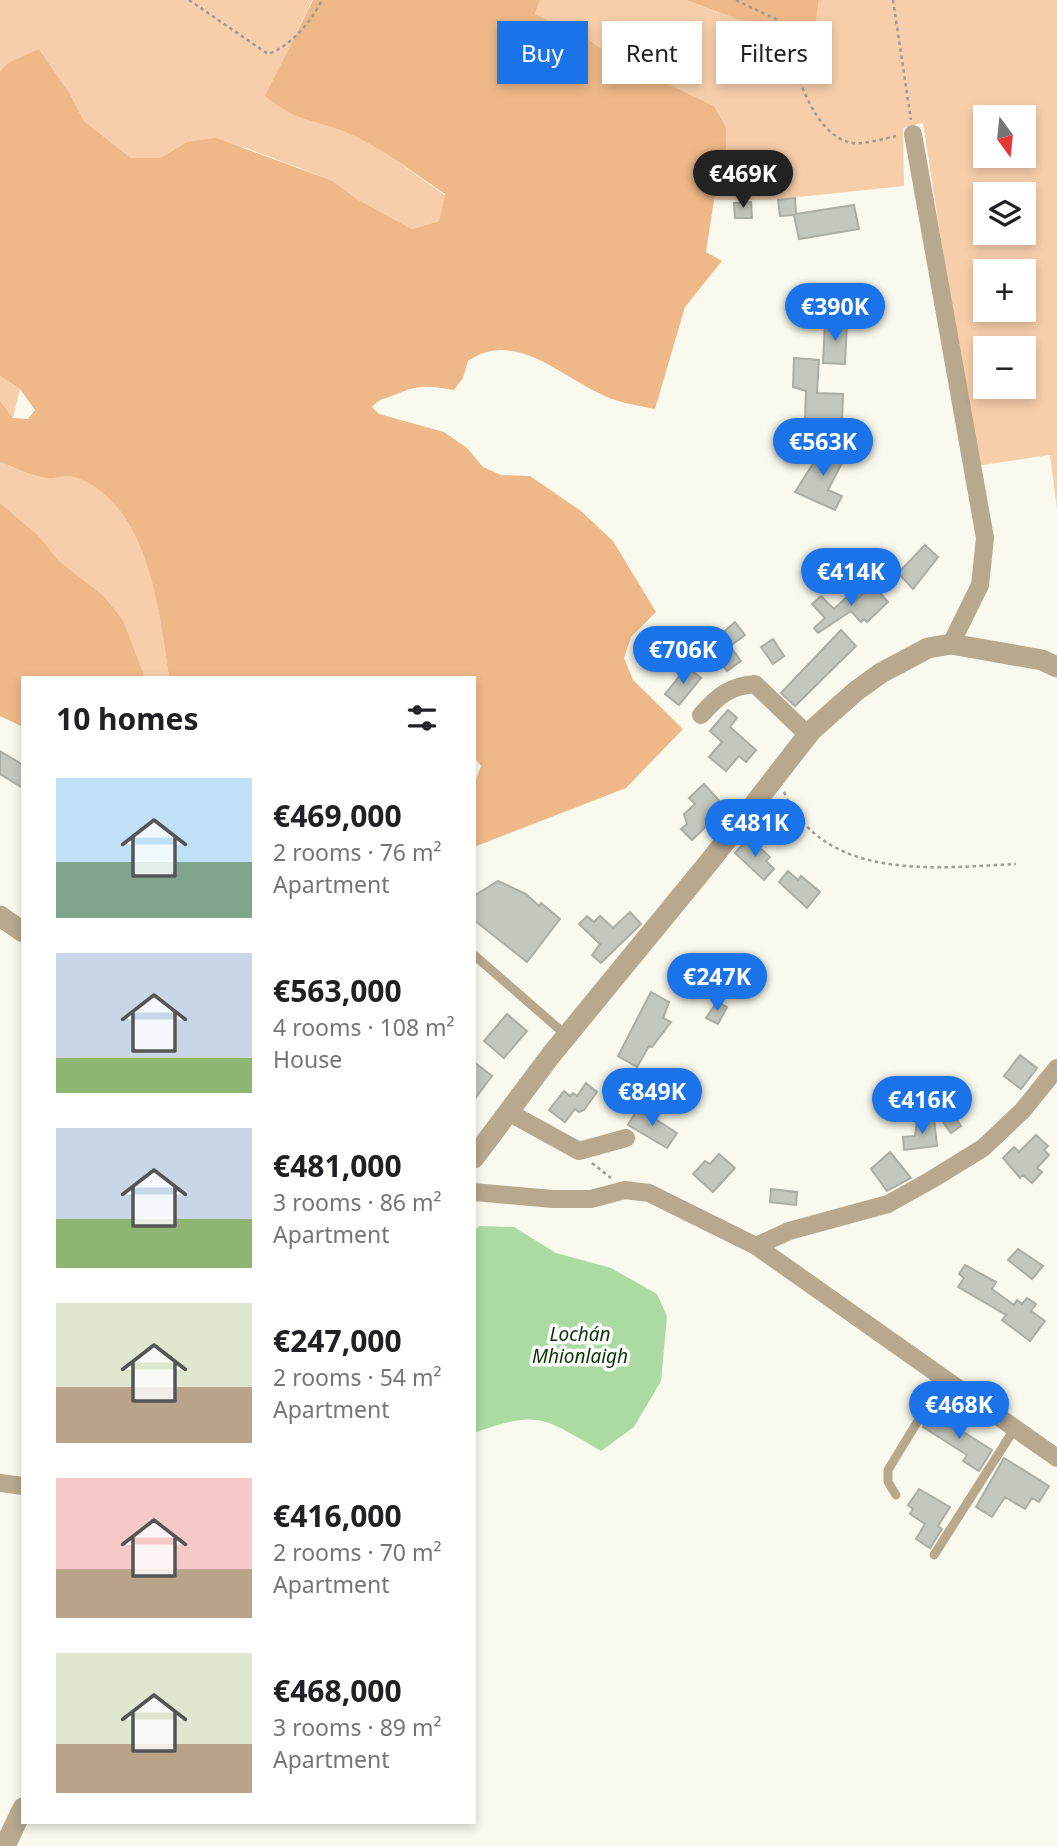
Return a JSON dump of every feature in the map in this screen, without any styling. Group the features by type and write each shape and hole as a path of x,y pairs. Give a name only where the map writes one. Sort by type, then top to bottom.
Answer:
{"street":[{"path":"913,134 985,538 980,585 951,644"},
{"path":"476,1155 567,1036 808,735 881,673 928,648 951,644 1042,660 1057,667"},
{"path":"701,715 720,694 736,686 755,684 808,735"},
{"path":"0,916 21,931"},
{"path":"756,1246 789,1231 888,1204 931,1180 983,1149 1023,1110 1057,1068"},
{"path":"508,1112 579,1152 626,1138"},
{"path":"476,1192 553,1199 591,1199 625,1190 649,1193 756,1246 1057,1458"},
{"path":"0,1483 21,1486"},
{"path":"5,1846 21,1812"}],"lane":[{"path":"476,957 567,1036"},
{"path":"896,1495 888,1482 888,1470 944,1378"},
{"path":"934,1555 1015,1428"}],"path":[{"path":"189,0 268,54 283,48 316,12 322,0"},
{"path":"736,0 780,21 803,88 817,117 832,135 850,143 913,134 893,0"},
{"path":"777,776 791,808 814,835 841,853 893,864 1016,864"},
{"path":"579,1152 625,1190"}],"shaded area":[{"path":"0,0 312,0 266,96 286,111 344,131 371,144 445,195 439,221 412,229 357,199 333,181 246,148 187,142 160,158 131,158 84,121 70,94 39,49 0,72"},
{"path":"313,0 540,0 535,14 550,21 497,21 497,84 588,84 588,39 602,49 602,84 668,84 714,106 726,127 726,167 714,200 706,252 722,261 685,307 655,409 612,399 542,361 505,350 487,352 468,361 463,378 454,390 418,387 381,400 372,407 379,414 444,432 467,448 483,467 501,475 530,476 581,511 613,541 656,612 631,637 624,658 633,680 683,729 626,788 476,846 476,780 481,766 476,760 476,676 169,676 161,621 146,562 135,535 120,511 101,492 77,478 40,477 0,462 0,401 13,418 28,419 35,410 20,389 0,376 0,72 8,63 39,49 70,94 84,121 131,158 160,158 187,142 216,138 333,181 357,199 412,229 439,221 445,194 370,144 343,131 295,115 265,96"},
{"path":"540,0 686,0 743,21 716,21 716,84 832,84 832,21 816,21 819,0 1057,0 1057,509 1050,455 976,466 923,123 903,128 904,186 770,200 714,200 726,167 726,127 714,106 668,84 702,84 702,21 602,21 602,49 588,39 588,21 550,21 535,14"},
{"path":"686,0 819,0 816,21 743,21"},
{"path":"0,376 20,389 13,418 0,401"},
{"path":"0,462 40,477 77,478 102,492 121,511 136,535 147,562 161,621 169,676 145,676 123,620 104,596 58,560 39,536 0,503"},
{"path":"0,503 39,536 58,560 104,596 123,620 145,676 21,676 21,726 0,716"}],"water":[{"name":"Lochán Mhionlaigh","path":"479,1226 514,1227 556,1253 611,1268 657,1294 667,1316 661,1381 634,1427 601,1451 553,1424 528,1419 476,1432 476,1229"}],"building":[{"path":"795,198 796,214 854,205 859,229 799,239 794,215 780,216 778,200"},
{"path":"751,202 752,218 735,218 734,203"},
{"path":"825,322 847,323 845,364 823,363"},
{"path":"794,358 819,360 817,393 843,394 842,422 805,421 806,391 793,387"},
{"path":"827,442 846,455 828,490 842,496 835,510 795,492"},
{"path":"925,545 938,557 913,589 898,573"},
{"path":"872,584 888,602 867,622 864,619 861,622 851,611 818,633 814,628 825,618 812,604 821,596 834,609 848,596 854,602"},
{"path":"735,622 745,635 730,646 741,661 727,671 708,646"},
{"path":"841,630 856,646 795,706 781,693"},
{"path":"773,639 784,656 773,664 761,647"},
{"path":"687,667 701,678 679,705 665,694"},
{"path":"728,710 737,718 730,727 756,750 746,762 739,756 726,771 709,757 722,742 710,731"},
{"path":"0,751 21,764 21,787 0,774"},
{"path":"704,784 724,806 730,801 735,807 725,820 719,814 692,840 681,829 687,824 684,814 695,804 689,798"},
{"path":"749,838 770,857 766,861 774,869 764,880 735,853"},
{"path":"788,871 798,880 801,876 820,892 807,908 779,882"},
{"path":"498,881 526,894 539,906 541,903 560,919 527,962 476,922 476,895"},
{"path":"630,912 641,924 601,963 592,955 600,944 579,924 587,916 594,922 600,916 613,928"},
{"path":"651,992 669,1002 663,1018 671,1022 652,1047 649,1046 637,1067 618,1056"},
{"path":"717,1002 727,1007 718,1024 706,1018"},
{"path":"507,1014 527,1031 504,1058 484,1041"},
{"path":"1020,1055 1037,1068 1021,1089 1004,1076"},
{"path":"476,1064 492,1076 476,1097"},
{"path":"586,1083 597,1092 584,1110 579,1112 575,1109 565,1122 549,1110 564,1091 570,1096 573,1093 577,1096"},
{"path":"948,1107 961,1126 951,1133 938,1115"},
{"path":"638,1108 677,1133 667,1148 628,1125"},
{"path":"934,1118 937,1146 904,1150 903,1137 915,1136 917,1120"},
{"path":"1036,1135 1048,1146 1044,1150 1049,1155 1037,1168 1042,1172 1032,1183 1023,1175 1020,1178 1003,1158 1014,1147 1019,1152"},
{"path":"890,1152 911,1178 887,1191 871,1169"},
{"path":"719,1154 735,1168 713,1192 693,1174 705,1161 710,1164"},
{"path":"771,1189 797,1192 796,1205 770,1202"},
{"path":"1018,1249 1043,1266 1032,1279 1008,1260"},
{"path":"965,1265 996,1282 992,1289 1014,1305 1017,1300 1022,1304 1027,1298 1036,1304 1031,1311 1045,1321 1030,1341 1002,1320 1006,1315 958,1287 964,1278 959,1274"},
{"path":"932,1412 992,1450 979,1471 963,1461 967,1455 923,1427"},
{"path":"1004,1458 1049,1486 1039,1502 1032,1498 1025,1509 1005,1497 992,1517 976,1507"},
{"path":"919,1489 950,1507 938,1526 942,1529 930,1548 916,1539 925,1524 910,1514 913,1509 908,1505"}]}
